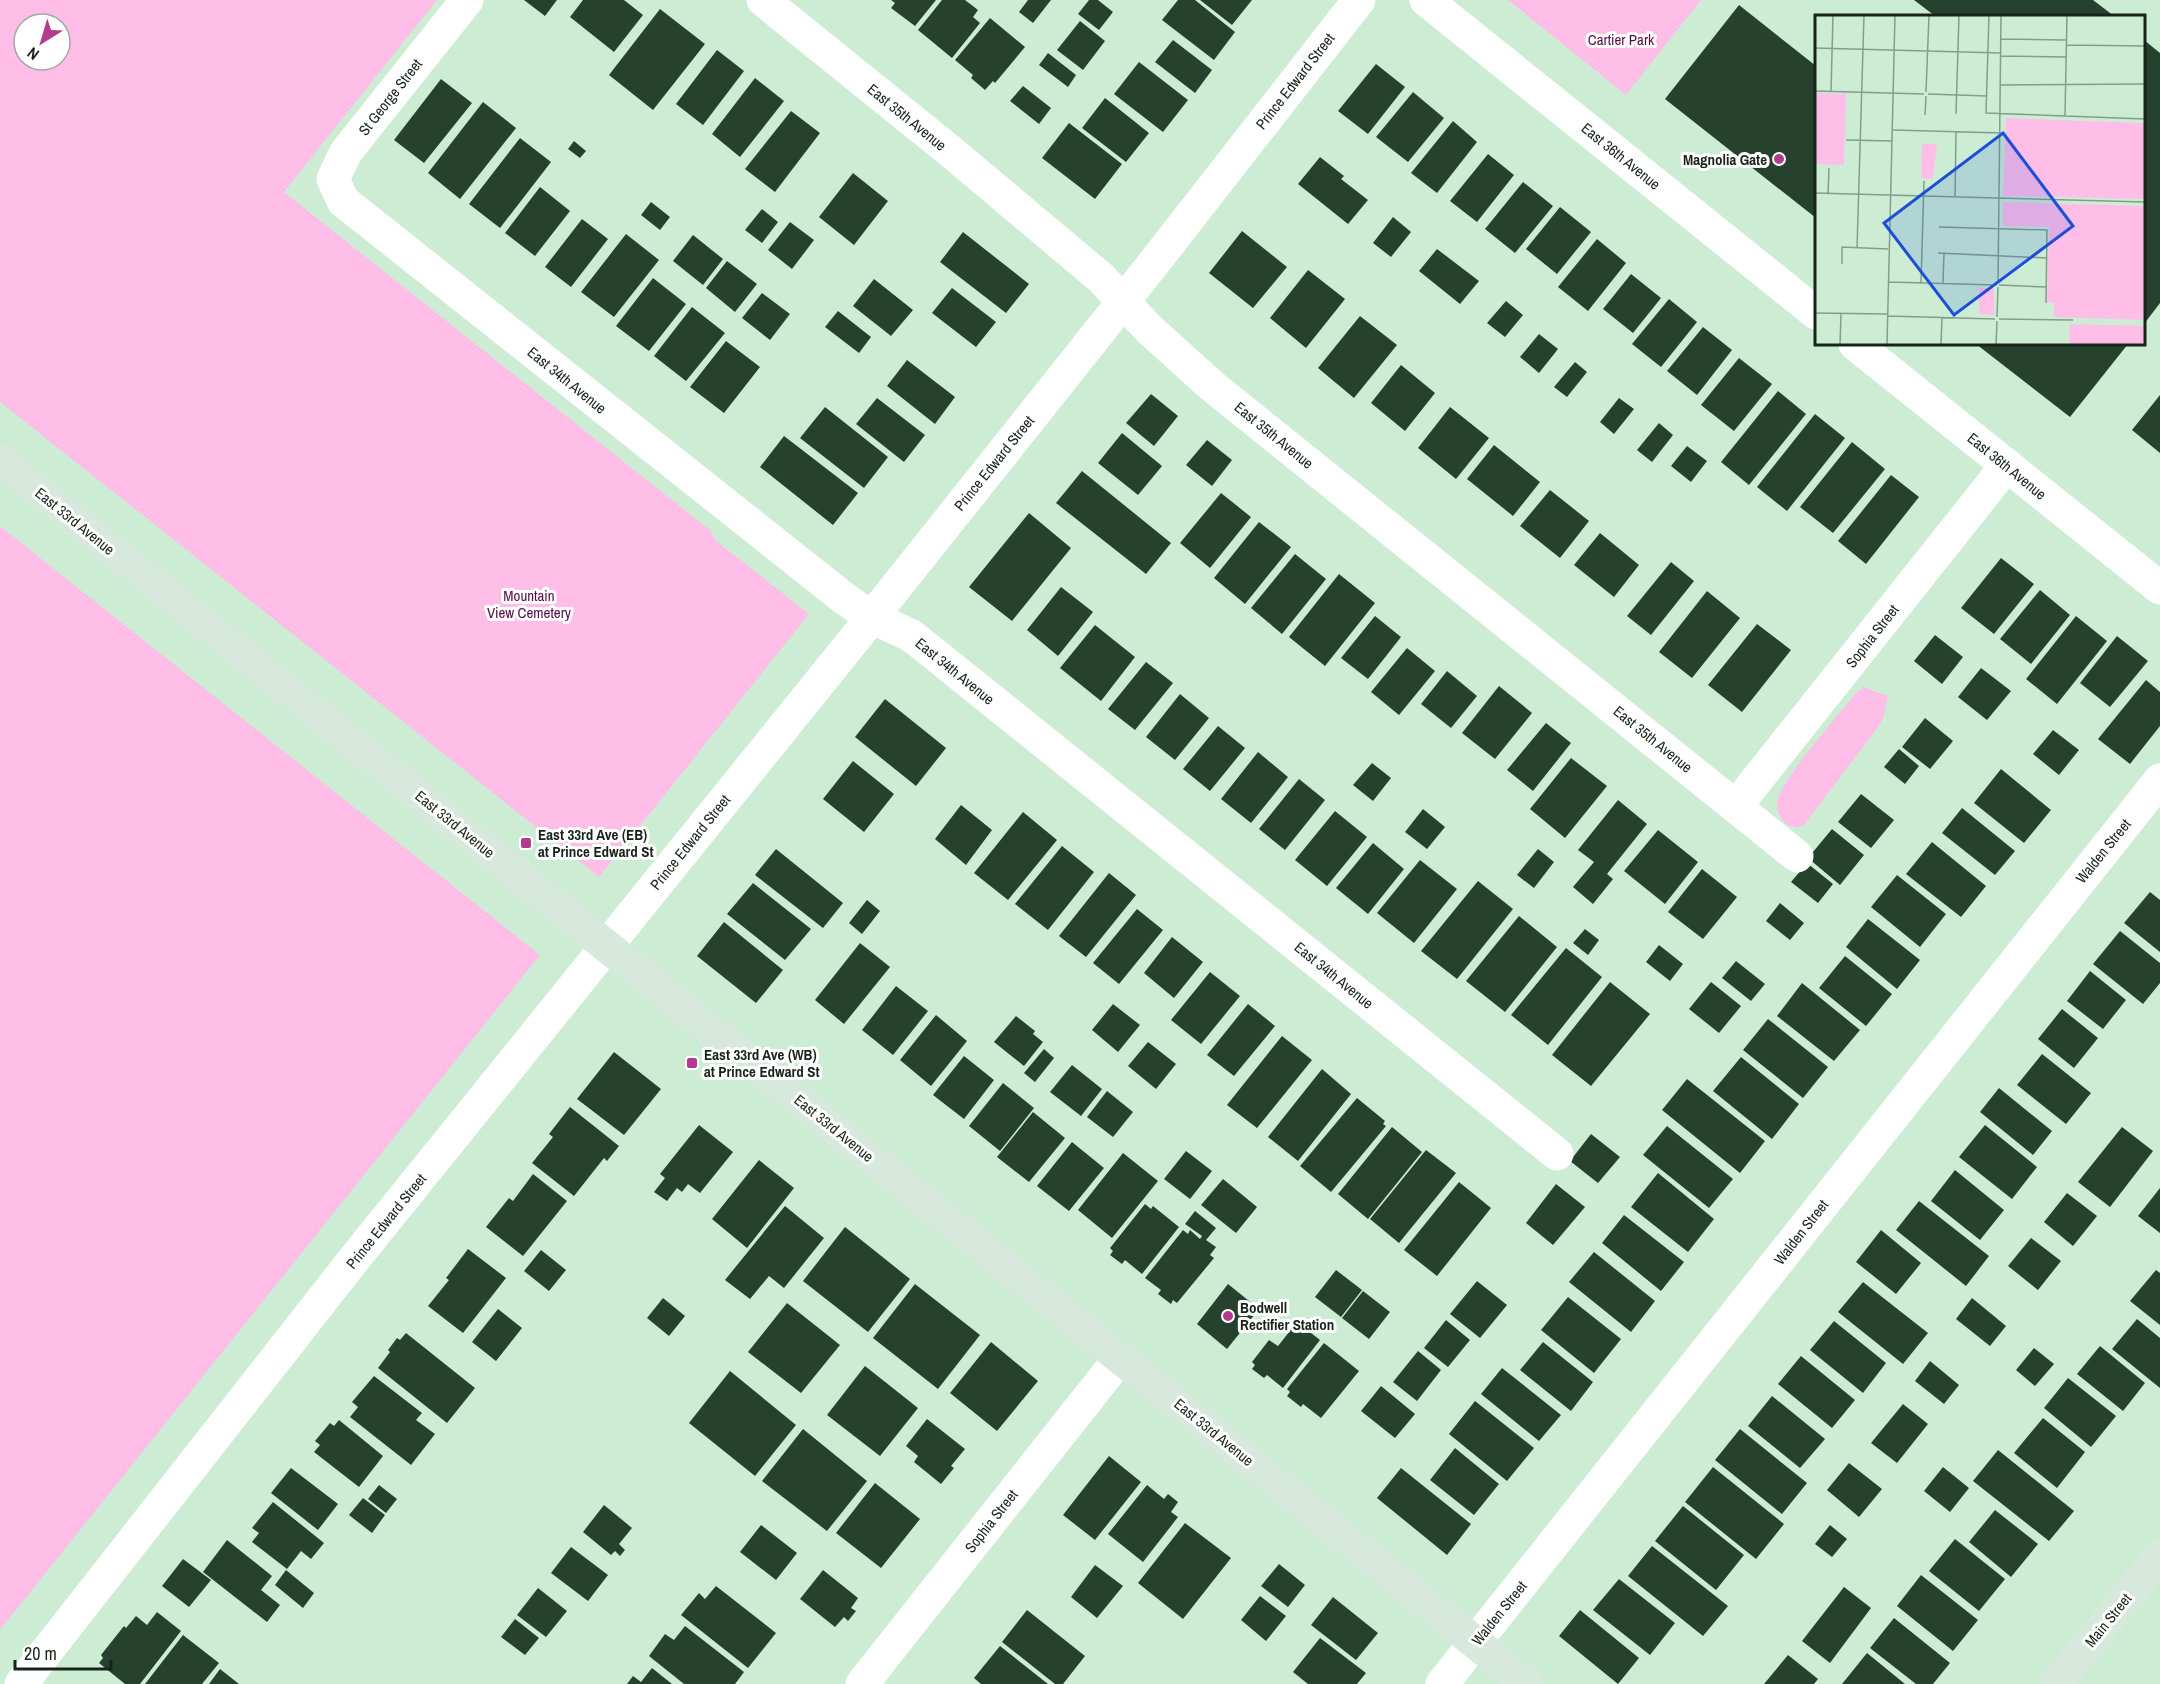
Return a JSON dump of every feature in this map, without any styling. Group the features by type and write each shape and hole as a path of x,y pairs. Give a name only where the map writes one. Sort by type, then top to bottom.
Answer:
{"street":[{"name":"St George Street","path":"343,201 333,178 346,152 467,0"},
{"name":"East 35th Avenue","path":"763,0 950,151 1100,277 1149,328 1212,386 1797,856"},
{"name":"Prince Edward Street","path":"21,1684 351,1263 607,947 1153,264 1359,0"},
{"name":"East 36th Avenue","path":"1426,0 1815,312"},
{"name":"East 34th Avenue","path":"343,201 845,599 871,617 918,641 1557,1154"},
{"name":"East 36th Avenue","path":"1856,345 2160,588"},
{"name":"East 33rd Avenue","path":"0,460 1527,1684"},
{"name":"Sophia Street","path":"1736,806 2007,465"},
{"name":"Walden Street","path":"1442,1684 2160,780"},
{"name":"Sophia Street","path":"862,1684 1120,1358"},
{"name":"Main Street","path":"2056,1684 2160,1556"}],"green space":[{"name":"Mountain View Cemetery","path":"0,0 437,0 284,192 711,531 715,540 809,614 599,877 0,402"},
{"name":"Cartier Park","path":"1508,0 1701,0 1626,95"},
{"path":"0,526 540,955 0,1630"},
{"path":"1864,687 1888,696 1879,726 1804,825 1789,826 1777,810 1780,793 1811,748 1856,693"}],"building":[{"path":"524,0 557,0 545,16"},
{"path":"583,0 624,0 643,15 614,52 570,17"},
{"path":"891,0 936,0 915,26 891,8 895,3"},
{"path":"942,0 965,0 978,10 973,17 980,23 952,58 918,30"},
{"path":"1028,0 1051,0 1033,23 1019,12"},
{"path":"1089,0 1098,0 1113,12 1099,30 1078,14"},
{"path":"1178,0 1195,0 1235,32 1214,60 1162,20"},
{"path":"1200,0 1252,0 1232,25"},
{"path":"1914,0 2093,0 2113,15 1934,15"},
{"name":"Magnolia Gate","path":"1739,5 1815,65 1815,217 1665,99"},
{"path":"660,9 705,44 653,110 609,75"},
{"path":"990,18 1025,47 995,83 993,81 985,90 971,78 973,75 955,60"},
{"path":"1080,21 1105,41 1083,70 1057,50"},
{"path":"1173,40 1212,70 1195,93 1155,62"},
{"path":"2145,41 2160,53 2160,303 2145,323"},
{"path":"717,50 744,71 703,125 676,104"},
{"path":"1048,53 1076,75 1068,87 1039,65"},
{"path":"1139,62 1188,100 1163,132 1114,94"},
{"path":"1376,64 1405,87 1368,134 1338,111"},
{"path":"755,78 784,101 740,157 712,134"},
{"path":"441,79 472,103 424,163 394,140"},
{"path":"1023,86 1051,108 1039,124 1010,101"},
{"path":"1413,92 1444,118 1408,162 1376,137"},
{"path":"1105,98 1149,133 1126,162 1082,128"},
{"path":"483,102 516,128 460,199 428,173"},
{"path":"791,111 820,133 775,192 745,169"},
{"path":"1453,121 1477,142 1437,193 1411,173"},
{"path":"1069,123 1122,164 1095,199 1042,158"},
{"path":"520,138 551,162 500,228 469,204"},
{"path":"574,141 586,151 580,158 568,149"},
{"path":"1488,154 1514,175 1477,222 1450,201"},
{"path":"1320,157 1344,176 1341,179 1368,200 1348,224 1298,184"},
{"path":"853,173 888,201 854,245 819,217"},
{"path":"1523,182 1553,206 1515,253 1485,229"},
{"path":"540,187 570,211 535,256 505,233"},
{"path":"651,202 670,217 660,230 641,215"},
{"path":"1560,207 1591,232 1557,274 1526,249"},
{"path":"762,209 778,222 762,243 745,230"},
{"path":"1393,217 1411,232 1391,257 1373,243"},
{"path":"582,219 608,239 571,287 545,267"},
{"path":"790,222 814,240 792,269 768,250"},
{"path":"1242,231 1287,267 1253,308 1209,273"},
{"path":"963,232 1029,284 1006,313 940,262"},
{"path":"626,234 659,260 614,317 581,292"},
{"path":"693,235 723,259 703,285 673,261"},
{"path":"1597,239 1626,263 1588,311 1558,287"},
{"path":"1437,249 1479,281 1460,304 1419,271"},
{"path":"727,261 757,284 735,312 706,288"},
{"path":"1308,270 1345,299 1306,348 1270,318"},
{"path":"1631,274 1661,298 1633,333 1603,309"},
{"path":"653,278 686,304 649,351 616,326"},
{"path":"874,279 913,310 891,336 853,306"},
{"path":"952,288 996,322 976,347 932,313"},
{"path":"762,293 790,314 770,340 742,318"},
{"path":"1669,299 1697,322 1661,367 1632,344"},
{"path":"1506,301 1523,315 1505,337 1487,323"},
{"path":"692,307 725,333 686,381 654,356"},
{"path":"838,311 871,337 859,353 825,327"},
{"path":"1360,316 1397,345 1354,398 1318,368"},
{"path":"1703,327 1732,350 1697,395 1667,371"},
{"path":"1539,334 1558,349 1539,373 1520,357"},
{"path":"726,341 760,367 724,413 690,387"},
{"path":"1977,345 2127,345 2070,417"},
{"path":"1739,358 1772,384 1734,431 1701,405"},
{"path":"907,360 955,397 935,424 887,386"},
{"path":"1575,362 1587,372 1567,397 1554,387"},
{"path":"1401,365 1435,393 1405,431 1371,403"},
{"path":"1778,391 1806,414 1749,485 1721,462"},
{"path":"1151,394 1178,416 1154,446 1126,423"},
{"path":"2160,395 2160,453 2132,430"},
{"path":"877,398 925,435 904,462 856,424"},
{"path":"1619,398 1634,409 1614,434 1600,422"},
{"path":"825,407 888,457 864,488 800,438"},
{"path":"1450,407 1489,438 1456,479 1418,448"},
{"path":"1815,414 1845,438 1787,511 1757,487"},
{"path":"1659,423 1673,435 1652,462 1637,450"},
{"path":"1122,433 1162,466 1138,495 1098,463"},
{"path":"784,436 858,493 833,525 760,467"},
{"path":"1207,440 1232,460 1212,486 1186,465"},
{"path":"1852,442 1885,469 1833,533 1800,507"},
{"path":"1494,445 1540,482 1513,516 1467,479"},
{"path":"1687,446 1707,461 1691,482 1671,466"},
{"path":"1082,471 1171,543 1146,574 1056,503"},
{"path":"1891,475 1919,497 1866,564 1838,541"},
{"path":"1550,490 1589,521 1560,558 1520,526"},
{"path":"1221,493 1251,517 1210,568 1180,543"},
{"path":"1029,513 1071,548 1012,621 969,587"},
{"path":"1259,522 1291,547 1245,604 1214,578"},
{"path":"1600,533 1639,565 1614,597 1574,565"},
{"path":"1295,554 1326,579 1282,634 1251,608"},
{"path":"2001,558 2034,584 1994,634 1961,608"},
{"path":"1671,562 1694,581 1651,635 1627,616"},
{"path":"1339,574 1375,603 1325,666 1289,637"},
{"path":"1061,587 1093,612 1058,656 1027,630"},
{"path":"2040,590 2070,615 2031,664 2000,639"},
{"path":"1707,591 1740,618 1692,678 1659,652"},
{"path":"1375,616 1401,637 1368,679 1341,658"},
{"path":"2076,616 2107,641 2057,704 2026,679"},
{"path":"1757,624 1791,650 1742,712 1708,685"},
{"path":"1095,625 1135,657 1101,701 1060,668"},
{"path":"1935,635 1963,657 1942,684 1914,661"},
{"path":"2117,636 2148,661 2110,707 2080,683"},
{"path":"1407,648 1435,671 1399,715 1371,692"},
{"path":"1146,662 1173,683 1135,730 1108,709"},
{"path":"1981,668 2011,691 1987,720 1958,697"},
{"path":"1447,671 1477,696 1451,728 1421,704"},
{"path":"2146,680 2160,692 2160,726 2130,764 2098,739"},
{"path":"1499,686 1532,713 1495,759 1462,733"},
{"path":"1180,694 1209,718 1175,760 1146,737"},
{"path":"885,699 946,748 916,786 855,737"},
{"path":"1925,718 1953,741 1930,769 1902,747"},
{"path":"1546,723 1571,743 1533,791 1507,770"},
{"path":"1218,726 1245,748 1210,791 1183,769"},
{"path":"2053,730 2079,750 2059,775 2033,754"},
{"path":"1899,749 1919,766 1905,784 1884,767"},
{"path":"1258,752 1288,777 1251,823 1221,799"},
{"path":"1571,758 1607,786 1565,838 1530,809"},
{"path":"853,761 894,794 864,832 823,799"},
{"path":"1372,763 1391,778 1373,801 1353,785"},
{"path":"2001,769 2051,810 2024,843 1974,803"},
{"path":"1299,779 1325,800 1285,850 1259,829"},
{"path":"1861,794 1894,820 1871,848 1838,822"},
{"path":"1618,800 1647,824 1607,874 1613,879 1593,904 1573,887 1594,862 1578,850"},
{"path":"961,805 992,830 966,865 935,839"},
{"path":"1962,808 2015,851 1995,875 1942,833"},
{"path":"1423,809 1445,827 1427,849 1405,832"},
{"path":"1335,811 1367,837 1327,886 1295,860"},
{"path":"1023,812 1057,840 1008,900 974,873"},
{"path":"1832,829 1864,855 1840,885 1808,858"},
{"path":"1658,830 1698,862 1665,904 1624,871"},
{"path":"1932,842 1986,886 1961,917 1906,874"},
{"path":"1373,843 1404,869 1368,914 1336,888"},
{"path":"1062,846 1094,872 1048,930 1015,904"},
{"path":"776,849 843,903 823,928 755,875"},
{"path":"1538,849 1554,862 1534,888 1517,875"},
{"path":"1420,860 1457,889 1414,943 1377,913"},
{"path":"1807,863 1833,884 1818,903 1791,882"},
{"path":"1702,869 1737,897 1703,939 1668,912"},
{"path":"1109,873 1136,895 1086,957 1059,936"},
{"path":"1897,875 1946,914 1920,947 1871,907"},
{"path":"1478,881 1513,909 1457,979 1421,951"},
{"path":"753,883 811,929 785,960 727,914"},
{"path":"2150,892 2160,900 2160,952 2124,923"},
{"path":"867,900 880,911 862,934 849,923"},
{"path":"1780,903 1804,923 1790,940 1766,921"},
{"path":"1137,909 1163,930 1119,984 1093,963"},
{"path":"1519,916 1557,947 1505,1012 1466,981"},
{"path":"1868,919 1920,960 1897,989 1846,947"},
{"path":"724,922 783,970 756,1003 697,956"},
{"path":"1585,929 1599,940 1588,955 1573,943"},
{"path":"2120,931 2160,963 2160,983 2143,1004 2093,964"},
{"path":"1172,937 1203,962 1174,998 1144,973"},
{"path":"860,943 890,967 844,1024 815,1000"},
{"path":"1659,945 1683,964 1670,981 1646,962"},
{"path":"1566,948 1602,977 1548,1045 1511,1015"},
{"path":"1845,956 1892,994 1866,1026 1819,988"},
{"path":"1736,961 1765,984 1751,1001 1722,978"},
{"path":"2090,971 2126,1000 2103,1029 2067,1001"},
{"path":"1210,972 1240,996 1201,1044 1171,1020"},
{"path":"1610,982 1650,1014 1591,1086 1552,1055"},
{"path":"1711,982 1741,1006 1719,1033 1689,1009"},
{"path":"1802,983 1860,1030 1834,1061 1777,1016"},
{"path":"896,986 928,1011 893,1055 862,1030"},
{"path":"1113,1004 1140,1025 1118,1052 1092,1030"},
{"path":"1248,1004 1275,1026 1234,1076 1207,1055"},
{"path":"2062,1009 2098,1038 2074,1068 2038,1039"},
{"path":"936,1015 967,1041 931,1086 900,1060"},
{"path":"1016,1016 1035,1031 1033,1034 1043,1042 1024,1066 994,1042"},
{"path":"1768,1019 1828,1067 1803,1098 1743,1050"},
{"path":"1282,1036 1312,1060 1257,1128 1227,1105"},
{"path":"1148,1042 1176,1064 1156,1089 1128,1066"},
{"path":"1044,1049 1054,1058 1035,1082 1024,1073"},
{"path":"614,1052 661,1089 624,1135 577,1099"},
{"path":"2042,1054 2091,1093 2066,1124 2017,1085"},
{"path":"964,1056 994,1080 964,1119 933,1095"},
{"path":"1741,1057 1799,1104 1772,1139 1713,1091"},
{"path":"1072,1065 1102,1089 1081,1116 1050,1092"},
{"path":"1322,1069 1351,1094 1298,1161 1268,1137"},
{"path":"1687,1079 1765,1141 1740,1173 1662,1110"},
{"path":"1003,1083 1034,1108 1000,1151 969,1126"},
{"path":"1999,1088 2052,1131 2033,1155 1980,1112"},
{"path":"1107,1091 1133,1112 1113,1137 1087,1117"},
{"path":"1357,1098 1385,1121 1383,1124 1386,1126 1331,1192 1300,1166"},
{"path":"570,1107 619,1146 607,1161 604,1158 574,1196 532,1163 553,1137 549,1134"},
{"path":"1033,1112 1065,1138 1029,1182 997,1157"},
{"path":"699,1125 733,1152 700,1193 688,1184 682,1192 677,1188 667,1201 654,1192 665,1178 660,1174"},
{"path":"1985,1125 2037,1167 2012,1199 1959,1157"},
{"path":"1667,1126 1733,1179 1709,1208 1643,1155"},
{"path":"1392,1127 1422,1152 1368,1219 1338,1194"},
{"path":"2122,1127 2153,1151 2110,1207 2078,1182"},
{"path":"1591,1134 1620,1157 1598,1183 1570,1161"},
{"path":"1072,1142 1104,1168 1069,1211 1037,1186"},
{"path":"1426,1150 1456,1173 1399,1243 1370,1219"},
{"path":"1186,1151 1212,1171 1190,1199 1164,1179"},
{"path":"1123,1153 1158,1181 1112,1238 1078,1210"},
{"path":"759,1160 794,1188 747,1248 712,1219"},
{"path":"1955,1170 2004,1210 1980,1240 1931,1201"},
{"path":"1658,1173 1714,1219 1688,1252 1631,1207"},
{"path":"533,1174 567,1201 523,1256 486,1227 509,1198 513,1201"},
{"path":"1223,1179 1257,1207 1236,1233 1201,1205"},
{"path":"1459,1182 1491,1208 1437,1276 1404,1250"},
{"path":"1556,1184 1585,1207 1553,1245 1526,1223"},
{"path":"2160,1188 2160,1233 2138,1216"},
{"path":"2067,1193 2097,1216 2073,1246 2044,1222"},
{"path":"1919,1201 1989,1256 1966,1286 1896,1230"},
{"path":"1145,1204 1151,1209 1153,1206 1179,1227 1142,1274 1125,1260 1122,1264 1110,1255 1113,1251 1110,1248"},
{"path":"785,1206 824,1238 784,1288 769,1276 750,1299 725,1280"},
{"path":"1195,1211 1216,1228 1206,1240 1216,1247 1210,1255 1214,1258 1177,1303 1173,1300 1171,1304 1158,1294 1161,1290 1145,1278 1183,1230 1188,1234 1190,1230 1200,1239 1202,1236 1185,1224"},
{"path":"1624,1215 1684,1262 1661,1291 1602,1243"},
{"path":"845,1227 910,1279 868,1332 803,1281"},
{"path":"1881,1230 1921,1263 1896,1294 1856,1262"},
{"path":"2031,1238 2061,1261 2038,1290 2008,1266"},
{"path":"468,1249 506,1278 463,1333 428,1306 449,1280 446,1278"},
{"path":"541,1250 566,1270 549,1291 524,1271"},
{"path":"1594,1252 1655,1301 1631,1332 1569,1282"},
{"path":"1336,1270 1362,1290 1341,1317 1315,1297"},
{"path":"2156,1270 2160,1273 2160,1325 2130,1301"},
{"path":"1477,1281 1507,1305 1480,1338 1450,1314"},
{"path":"1863,1282 1928,1333 1903,1364 1838,1312"},
{"path":"915,1284 980,1335 938,1389 873,1338"},
{"name":"Bodwell Rectifier Station","path":"1228,1284 1259,1309 1227,1349 1197,1324"},
{"path":"1363,1291 1390,1312 1369,1339 1342,1318"},
{"path":"1568,1297 1621,1339 1594,1373 1541,1330"},
{"path":"663,1298 685,1316 669,1336 647,1318"},
{"path":"1972,1298 2006,1326 1990,1346 1956,1319"},
{"path":"787,1303 840,1345 801,1393 748,1352"},
{"path":"498,1309 522,1328 496,1361 472,1342"},
{"path":"2137,1319 2160,1338 2160,1388 2112,1349"},
{"path":"1446,1320 1470,1340 1448,1367 1424,1348"},
{"path":"1834,1321 1886,1363 1863,1393 1810,1350"},
{"path":"1297,1322 1320,1340 1283,1388 1267,1375 1264,1378 1252,1369 1255,1365 1252,1362 1269,1340 1278,1346"},
{"path":"406,1333 475,1388 447,1423 378,1368 397,1338 400,1340"},
{"path":"991,1342 1038,1381 997,1431 950,1393"},
{"path":"1543,1342 1593,1382 1571,1411 1520,1370"},
{"path":"1324,1343 1359,1371 1321,1418 1303,1404 1301,1407 1287,1396 1290,1392 1287,1389"},
{"path":"2100,1346 2145,1383 2123,1411 2077,1374"},
{"path":"2034,1348 2054,1364 2035,1386 2016,1370"},
{"path":"1418,1351 1441,1370 1417,1401 1393,1382"},
{"path":"1801,1356 1855,1400 1832,1428 1778,1384"},
{"path":"1930,1361 1959,1385 1944,1404 1915,1381"},
{"path":"865,1366 918,1408 880,1456 827,1415"},
{"path":"1502,1368 1561,1415 1539,1441 1481,1394"},
{"path":"730,1371 796,1425 755,1476 689,1423"},
{"path":"374,1376 422,1413 416,1420 435,1434 411,1465 350,1417 358,1407 352,1402"},
{"path":"2068,1378 2116,1416 2091,1447 2044,1408"},
{"path":"1381,1386 1415,1414 1395,1438 1361,1411"},
{"path":"1772,1396 1825,1439 1800,1468 1748,1426"},
{"path":"1475,1401 1534,1448 1507,1481 1449,1434"},
{"path":"1903,1404 1928,1424 1897,1463 1871,1443"},
{"path":"2043,1418 2085,1452 2057,1488 2014,1453"},
{"path":"927,1419 965,1449 951,1466 954,1468 941,1484 914,1462 918,1456 906,1446"},
{"path":"339,1420 383,1456 359,1487 314,1452 320,1445 315,1441 330,1423 334,1426"},
{"path":"803,1429 867,1481 827,1531 762,1481"},
{"path":"1740,1429 1807,1483 1782,1514 1715,1460"},
{"path":"1455,1448 1499,1484 1474,1515 1430,1480"},
{"path":"1998,1450 2074,1511 2049,1541 1973,1481"},
{"path":"1109,1456 1141,1482 1095,1540 1063,1515"},
{"path":"1849,1463 1882,1489 1859,1517 1827,1490"},
{"path":"1713,1467 1784,1524 1756,1559 1685,1502"},
{"path":"1943,1467 1969,1488 1950,1512 1924,1491"},
{"path":"291,1468 338,1504 318,1530 271,1493"},
{"path":"1401,1468 1471,1524 1447,1555 1377,1498"},
{"path":"875,1483 920,1519 881,1568 836,1533"},
{"path":"379,1485 397,1499 386,1513 368,1499"},
{"path":"1147,1485 1164,1499 1168,1494 1178,1502 1171,1512 1178,1517 1143,1562 1108,1534"},
{"path":"363,1498 385,1515 372,1533 349,1515"},
{"path":"273,1502 324,1543 311,1559 301,1551 287,1569 252,1542 259,1533 252,1528"},
{"path":"604,1505 632,1528 619,1544 625,1550 620,1556 615,1551 611,1555 583,1532"},
{"path":"1683,1506 1744,1555 1716,1590 1655,1541"},
{"path":"1995,1510 2038,1544 2011,1577 1969,1542"},
{"path":"1185,1523 1231,1558 1183,1619 1138,1583"},
{"path":"761,1525 797,1553 776,1580 740,1552"},
{"path":"1830,1525 1847,1539 1832,1557 1815,1544"},
{"path":"1955,1539 2005,1579 1979,1611 1929,1571"},
{"path":"227,1540 272,1576 261,1590 280,1605 267,1622 203,1572"},
{"path":"1652,1546 1728,1606 1703,1636 1628,1576"},
{"path":"571,1547 608,1575 588,1601 551,1573"},
{"path":"183,1559 211,1580 189,1607 162,1586"},
{"path":"1279,1564 1305,1585 1288,1607 1261,1586"},
{"path":"1095,1565 1123,1586 1097,1618 1071,1597"},
{"path":"286,1570 314,1593 303,1608 275,1585"},
{"path":"823,1570 858,1598 851,1608 856,1611 848,1621 844,1617 835,1627 800,1599"},
{"path":"1921,1575 1978,1620 1953,1651 1897,1606"},
{"path":"1619,1579 1675,1623 1650,1655 1593,1610"},
{"path":"716,1586 776,1633 748,1668 681,1615 699,1593 705,1599"},
{"path":"1844,1587 1871,1608 1830,1663 1802,1641"},
{"path":"538,1588 567,1611 546,1637 517,1615"},
{"path":"1260,1596 1286,1616 1266,1641 1241,1620"},
{"path":"1333,1597 1378,1633 1356,1660 1311,1625"},
{"path":"1027,1610 1085,1656 1063,1684 1055,1684 1002,1642"},
{"path":"1580,1610 1639,1658 1618,1684 1559,1636"},
{"path":"157,1612 181,1631 140,1684 125,1684 99,1663 103,1658 101,1655 124,1626 126,1628 136,1616 147,1625"},
{"path":"1894,1618 1950,1663 1933,1684 1916,1684 1870,1648"},
{"path":"515,1619 539,1638 525,1655 501,1637"},
{"path":"685,1626 744,1672 735,1684 684,1684 649,1656 665,1634 674,1640"},
{"path":"183,1635 219,1663 202,1684 145,1684"},
{"path":"1320,1638 1366,1673 1357,1684 1308,1684 1293,1672"},
{"path":"1000,1646 1048,1684 981,1684 974,1678"},
{"path":"1867,1653 1905,1684 1842,1684"},
{"path":"1788,1655 1818,1679 1814,1684 1764,1684"},
{"path":"652,1668 672,1684 627,1684 633,1676 641,1682"},
{"path":"220,1669 239,1684 209,1684"}],"place":[{"name":"Magnolia Gate","path":"1779,159"},
{"name":"East 33rd Ave (EB) at Prince Edward St","path":"526,843"},
{"name":"East 33rd Ave (WB) at Prince Edward St","path":"692,1063"},
{"name":"Bodwell Rectifier Station","path":"1228,1316"}]}
